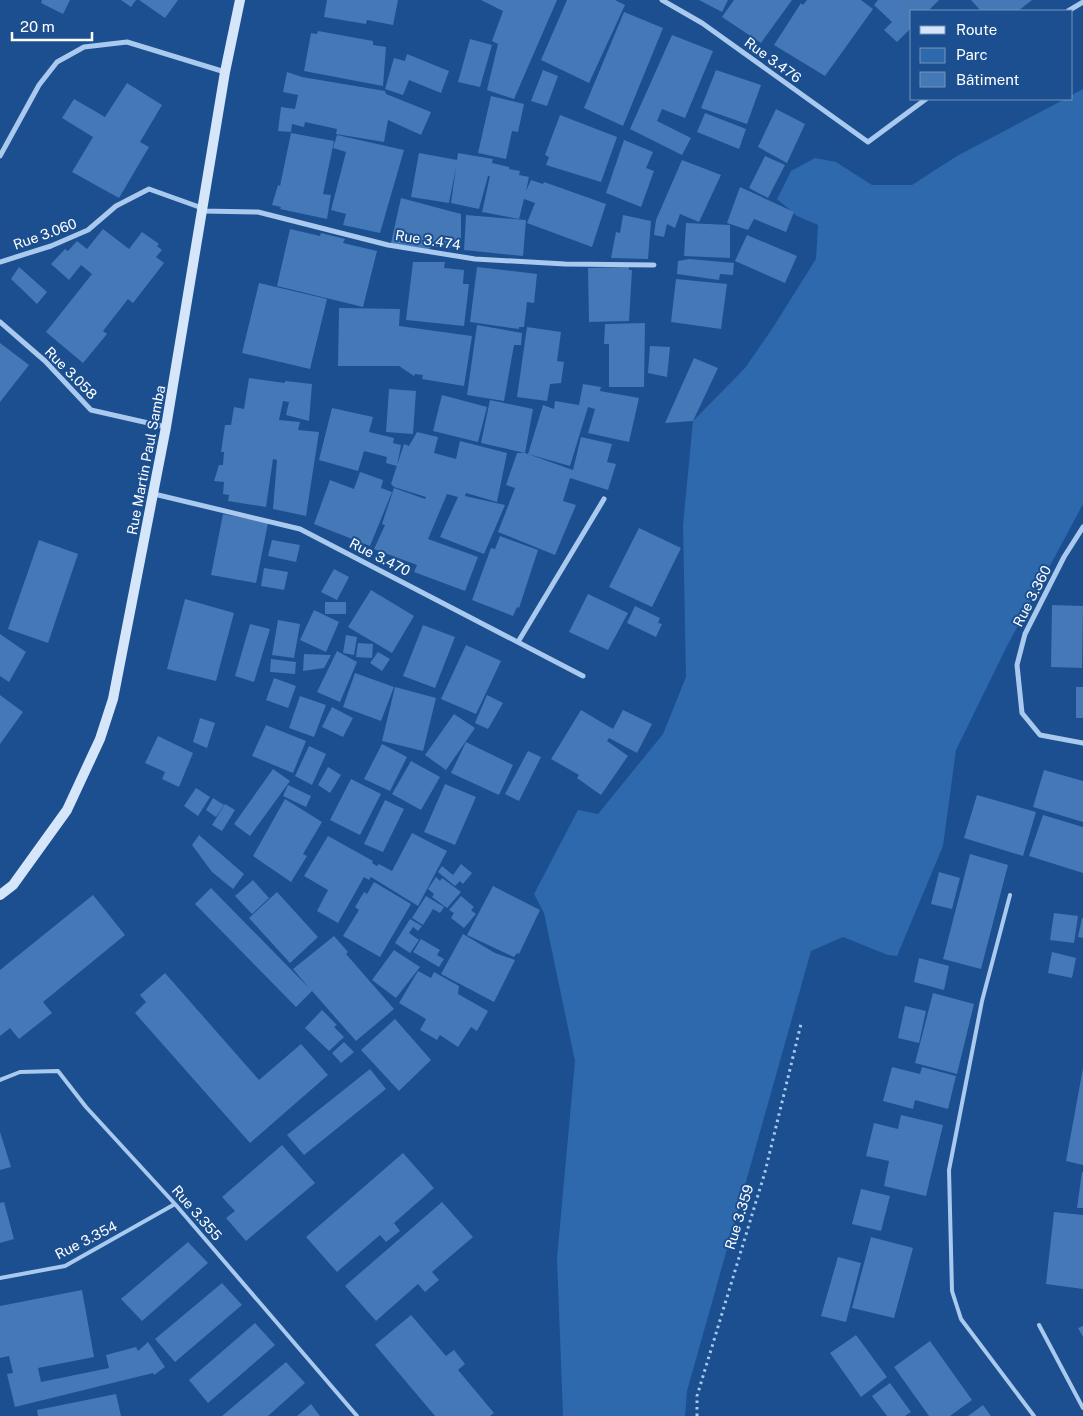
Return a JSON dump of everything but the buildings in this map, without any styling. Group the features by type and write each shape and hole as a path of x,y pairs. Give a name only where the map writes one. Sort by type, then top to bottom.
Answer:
{"main road":[{"name":"Rue Martin Paul Samba","path":"0,895 12,885 67,810 100,739 114,698 154,494 225,72 240,0"}],"street":[{"name":"Rue 3.476","path":"662,0 702,23 868,142 925,100"},
{"path":"1070,10 1083,2"},
{"path":"0,156 39,85 57,62 84,47 128,42 225,72"},
{"name":"Rue 3.060","path":"0,262 51,246 88,230 116,206 149,189 202,209"},
{"name":"Rue 3.474","path":"202,209 258,212 388,245 475,259 565,264 654,265"},
{"name":"Rue 3.058","path":"0,322 45,361 91,410 166,427"},
{"name":"Rue 3.470","path":"154,494 300,529 583,676"},
{"path":"518,642 604,498"},
{"name":"Rue 3.360","path":"1083,527 1064,557 1025,634 1017,664 1022,712 1040,735 1083,743"}],"lane":[{"path":"1010,895 982,1001 949,1170 952,1291 961,1319 1034,1416"},
{"name":"Rue 3.355","path":"0,1080 20,1072 58,1071 86,1107 175,1204 357,1416"},
{"name":"Rue 3.354","path":"0,1278 65,1266 175,1204"},
{"path":"1039,1325 1083,1408"}],"path":[{"name":"Rue 3.359","path":"697,1416 697,1396 765,1172 801,1024"}],"green space":[{"path":"1083,89 1083,504 1007,646 956,750 943,846 897,956 888,955 843,937 811,951 687,1391 685,1416 563,1416 557,1258 575,1061 544,913 534,894 578,810 598,814 663,734 686,677 683,525 693,421 745,368 816,259 818,225 797,216 777,199 791,171 815,158 836,162 872,185 912,185 957,156 1063,100 1073,100 1073,94"}]}
